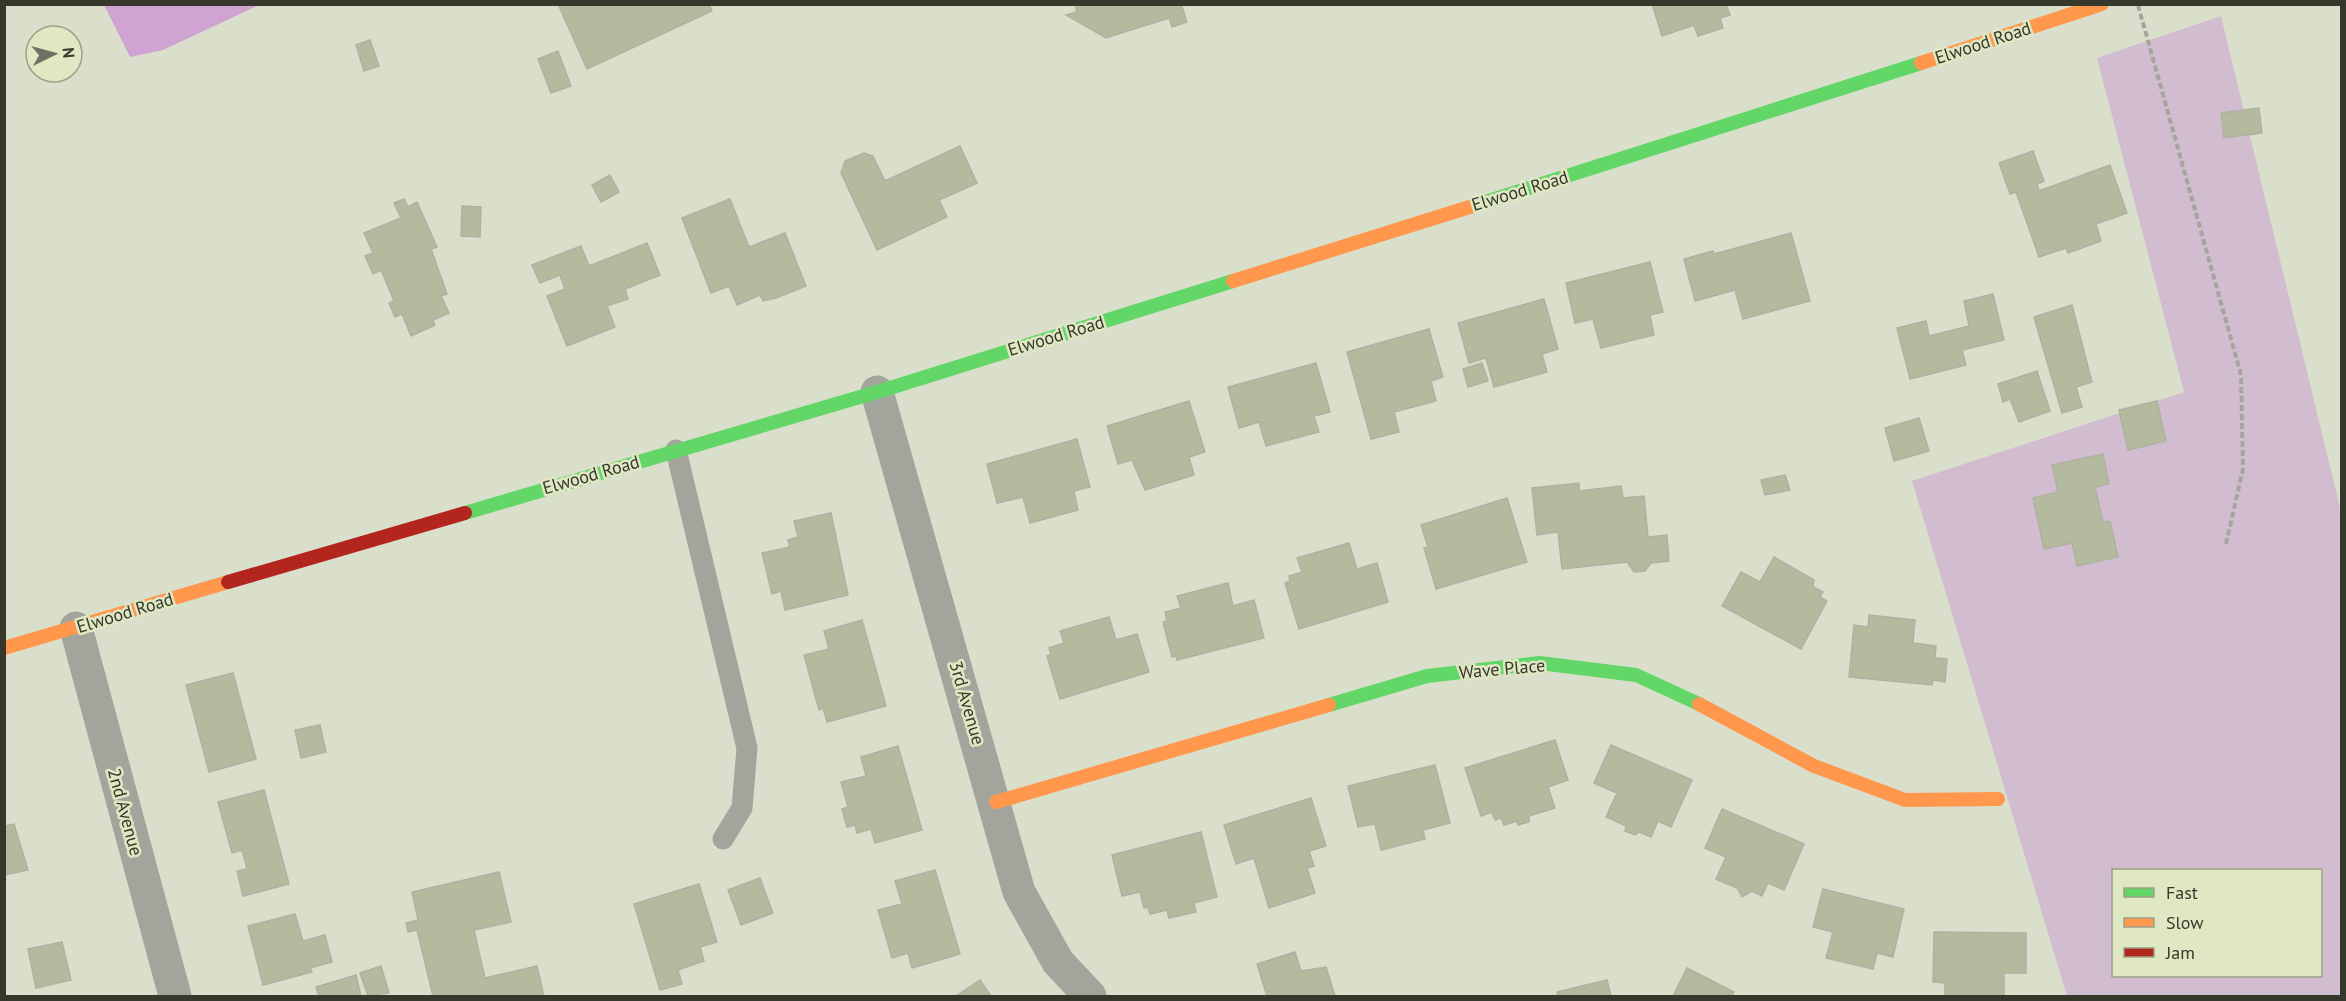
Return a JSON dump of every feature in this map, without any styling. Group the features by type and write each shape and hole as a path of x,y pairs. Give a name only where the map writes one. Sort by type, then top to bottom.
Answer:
{"main road":[{"name":"Elwood Road","path":"4,648 877,392 1654,149 2102,4"},
{"name":"Wave Place","path":"996,802 1427,676 1540,663 1636,675 1726,717 1814,766 1905,800 1998,799"}],"street":[{"name":"3rd Avenue","path":"877,392 996,802 1019,892 1058,962 1090,996"},
{"name":"2nd Avenue","path":"76,628 175,996"}],"lane":[{"path":"676,450 747,748 742,808 723,839"}],"path":[{"path":"2138,4 2241,375 2243,469 2226,544"}],"shaded area":[{"path":"104,5 259,5 163,50 130,57"},
{"path":"2221,16 2341,512 2341,996 2067,996 1912,481 2184,392 2097,58"}],"building":[{"path":"558,4 709,4 712,11 587,69"},
{"path":"1075,4 1181,4 1187,22 1172,27 1169,18 1106,38 1066,15 1077,12"},
{"path":"1652,4 1726,4 1730,15 1720,18 1723,28 1698,36 1694,25 1662,36"},
{"path":"370,40 379,66 364,71 356,45"},
{"path":"558,51 571,86 551,93 538,59"},
{"path":"2259,108 2262,133 2224,138 2221,113"},
{"path":"960,146 977,183 939,200 947,217 877,250 841,173 845,161 864,153 873,156 885,181"},
{"path":"2033,151 2044,181 2037,184 2039,191 2110,165 2127,213 2096,224 2101,241 2068,253 2066,248 2039,257 2016,192 2010,194 1999,163"},
{"path":"610,175 619,192 601,202 592,185"},
{"path":"404,199 408,207 417,202 437,247 431,249 447,294 441,296 449,313 433,320 435,325 411,336 402,314 395,317 389,303 394,301 381,270 373,274 365,256 373,253 364,233 401,218 394,203"},
{"path":"730,199 749,247 785,233 806,286 776,298 763,301 760,295 737,305 729,286 711,293 682,218"},
{"path":"462,206 481,207 480,237 461,236"},
{"path":"1791,233 1810,301 1743,319 1735,290 1695,301 1684,259 1713,251 1714,254"},
{"path":"647,243 660,275 625,289 628,299 607,306 615,327 567,346 547,296 565,289 560,275 540,283 532,265 581,246 589,266"},
{"path":"1650,262 1663,312 1650,315 1654,335 1601,348 1593,319 1575,323 1566,283"},
{"path":"1993,294 2004,340 1962,350 1966,365 1910,379 1897,328 1926,321 1929,336 1969,326 1964,301"},
{"path":"1544,299 1558,349 1542,354 1547,372 1494,387 1486,358 1469,363 1458,323"},
{"path":"2072,305 2092,382 2076,387 2082,407 2062,413 2034,317"},
{"path":"1429,329 1443,377 1431,381 1436,401 1394,412 1399,432 1371,439 1347,352"},
{"path":"1316,363 1330,412 1314,416 1319,432 1266,446 1259,422 1239,428 1228,387"},
{"path":"1482,363 1488,381 1468,387 1463,369"},
{"path":"2037,371 2050,411 2019,422 2010,399 2003,402 1998,384"},
{"path":"1189,401 1205,452 1189,457 1194,475 1145,490 1132,460 1118,464 1107,426"},
{"path":"2157,401 2166,441 2128,450 2119,410"},
{"path":"1919,418 1929,451 1894,461 1885,428"},
{"path":"1077,439 1090,487 1074,491 1078,510 1030,523 1023,497 997,503 987,464"},
{"path":"2103,454 2109,484 2095,487 2103,522 2110,521 2118,557 2077,566 2072,543 2044,549 2033,498 2058,492 2052,465"},
{"path":"1785,475 1790,490 1765,495 1761,480"},
{"path":"1579,483 1579,491 1621,486 1623,498 1644,496 1648,537 1667,535 1669,561 1651,563 1645,571 1634,572 1627,562 1562,569 1558,532 1537,535 1532,488"},
{"path":"1507,498 1527,562 1436,589 1424,548 1428,547 1421,525"},
{"path":"831,513 848,595 785,610 781,591 772,594 762,553 790,547 788,540 798,537 794,521"},
{"path":"1349,543 1357,569 1377,563 1388,602 1299,629 1285,583 1290,581 1289,576 1302,572 1297,558"},
{"path":"1774,557 1814,580 1813,587 1823,592 1820,597 1827,601 1801,649 1722,606 1741,572 1760,582"},
{"path":"1228,583 1233,606 1254,600 1264,638 1177,660 1176,656 1172,657 1163,622 1167,621 1165,612 1181,608 1177,596"},
{"path":"1869,615 1915,620 1913,643 1936,646 1935,658 1947,659 1945,682 1933,680 1932,685 1849,677 1854,625 1868,627"},
{"path":"1109,617 1116,640 1137,634 1149,672 1060,699 1047,656 1051,655 1049,648 1064,643 1060,631"},
{"path":"862,620 886,706 827,722 823,708 819,710 804,655 829,649 824,631"},
{"path":"233,673 256,759 209,772 186,685"},
{"path":"320,725 326,752 301,758 295,730"},
{"path":"1555,740 1568,780 1548,787 1555,808 1529,816 1529,822 1518,825 1517,821 1504,825 1501,818 1495,820 1492,812 1481,816 1465,768"},
{"path":"1611,745 1692,780 1671,827 1658,821 1651,837 1639,832 1635,835 1625,831 1626,826 1606,817 1617,793 1594,783"},
{"path":"898,746 922,830 875,843 871,829 857,833 855,825 847,827 842,809 848,807 841,782 866,776 861,757"},
{"path":"1435,765 1450,823 1423,830 1425,839 1381,850 1375,824 1358,827 1348,786"},
{"path":"264,790 289,884 243,896 237,871 247,869 242,850 232,853 218,802"},
{"path":"1311,798 1326,846 1309,851 1314,866 1307,868 1315,893 1269,908 1254,858 1236,864 1224,825"},
{"path":"1722,809 1804,844 1784,890 1768,883 1762,896 1752,891 1742,897 1737,888 1716,879 1726,857 1705,848"},
{"path":"14,824 28,870 4,875 4,826"},
{"path":"1201,832 1217,897 1194,903 1196,912 1169,918 1167,910 1150,914 1148,907 1144,908 1140,892 1122,896 1112,855"},
{"path":"935,870 960,954 912,968 908,953 892,958 878,910 902,904 895,881"},
{"path":"499,872 511,922 474,930 485,978 537,966 544,996 433,996 417,930 408,932 406,923 418,920 412,892"},
{"path":"760,878 773,913 741,925 728,890"},
{"path":"699,884 717,942 700,947 704,961 678,970 682,984 660,990 634,904"},
{"path":"1823,889 1904,909 1893,957 1877,953 1873,969 1826,958 1833,932 1813,927"},
{"path":"295,914 303,941 325,935 332,962 310,968 312,972 263,985 248,926"},
{"path":"1934,932 2026,933 2026,973 2004,973 2004,996 1945,996 1945,983 1933,982"},
{"path":"62,942 71,980 36,988 28,949"},
{"path":"1295,952 1301,971 1326,967 1335,996 1267,996 1257,964"},
{"path":"381,966 389,993 368,996 360,973"},
{"path":"1687,968 1734,992 1731,996 1673,996"},
{"path":"356,975 361,996 319,996 316,987"},
{"path":"980,980 991,996 956,996"},
{"path":"1607,980 1611,996 1558,996 1557,992"}],"traffic: fast":[{"path":"1476,205 1921,63"},
{"path":"465,513 877,392 1233,281"},
{"path":"1329,705 1427,676 1540,663 1636,675 1699,704"}],"traffic: slow":[{"path":"1921,63 2102,4"},
{"path":"1233,281 1476,205"},
{"path":"4,648 228,582"},
{"path":"1699,704 1814,766 1905,800 1998,799"},
{"path":"996,802 1329,705"}],"traffic: jam":[{"path":"228,582 465,513"}]}
